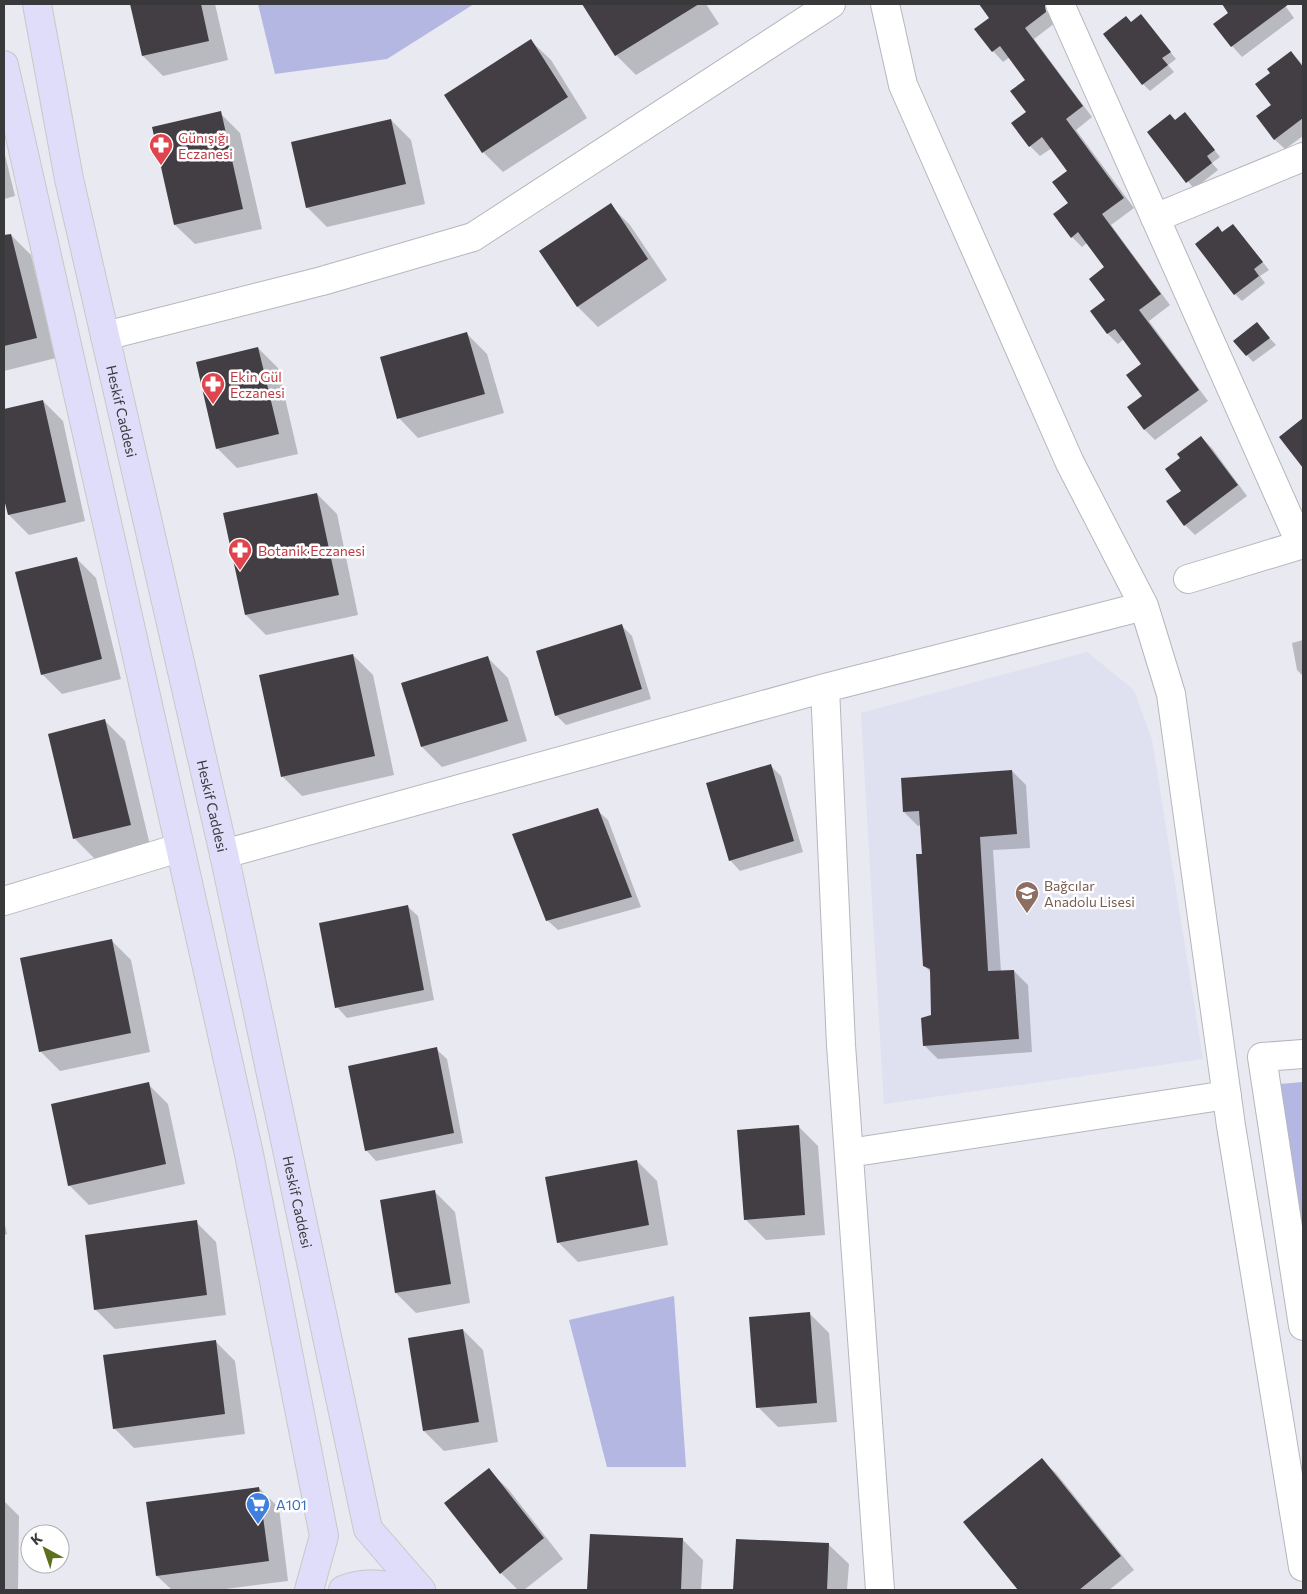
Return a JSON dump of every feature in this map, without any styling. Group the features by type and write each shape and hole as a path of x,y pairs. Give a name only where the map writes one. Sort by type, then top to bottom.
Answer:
{"main road":[{"name":"Heskif Caddesi","path":"37,4 70,179 224,854 368,1529 421,1590"},
{"path":"4,66 249,1154 324,1536 309,1590"},
{"path":"343,1590 353,1586 383,1584 406,1590"}],"street":[{"path":"105,336 322,281 473,237 831,4"},
{"path":"885,4 903,85 1070,462 1144,606 1172,694 1227,1095 1303,1567"},
{"path":"1060,4 1302,544 1188,579"},
{"path":"1155,218 1303,156"},
{"path":"224,854 825,688 1144,606"},
{"path":"825,688 841,1046 880,1590"},
{"path":"4,901 180,848"},
{"path":"1303,1054 1262,1057 1299,1273 1303,1326"},
{"path":"849,1152 1227,1095"}],"shaded area":[{"path":"258,4 474,4 387,59 275,74"},
{"name":"Bağcılar Anadolu Lisesi","path":"1087,652 1134,690 1152,740 1203,1059 884,1104 861,713"},
{"path":"1303,1082 1303,1248 1279,1084"},
{"path":"674,1296 686,1467 607,1467 569,1320"}],"building":[{"path":"130,4 201,4 209,41 142,56"},
{"path":"582,4 699,4 615,56"},
{"path":"979,4 1045,4 1046,12 1025,28 1083,106 1066,119 1124,198 1102,214 1161,294 1139,310 1199,390 1144,430 1127,407 1142,396 1126,375 1141,364 1115,329 1107,334 1090,311 1105,300 1089,279 1104,267 1078,232 1071,238 1053,214 1068,203 1052,182 1067,171 1042,137 1029,147 1011,123 1026,112 1010,91 1025,80 1000,46 992,52 974,29 989,18"},
{"path":"1222,4 1289,4 1231,47 1213,24 1228,13"},
{"path":"1141,14 1171,52 1162,58 1168,65 1142,85 1103,34 1126,16 1131,22"},
{"path":"531,39 568,97 482,153 444,95"},
{"path":"1291,51 1303,67 1303,118 1274,140 1256,116 1271,105 1255,84 1270,73 1267,69"},
{"path":"221,111 243,209 174,225 152,127"},
{"path":"1185,112 1215,150 1207,156 1212,163 1186,183 1147,132 1170,114 1175,120"},
{"path":"391,119 406,184 306,208 291,142"},
{"path":"611,203 648,259 577,307 539,251"},
{"path":"1233,224 1263,262 1254,269 1259,276 1234,295 1195,244 1218,226 1222,232"},
{"path":"11,234 37,338 4,346 4,235"},
{"path":"1257,322 1270,338 1246,356 1233,341"},
{"path":"467,332 485,394 397,419 380,357"},
{"path":"258,347 279,434 216,449 196,362"},
{"path":"43,400 66,502 8,515 4,499 4,409"},
{"path":"1303,418 1303,468 1279,437"},
{"path":"1201,436 1238,485 1184,526 1166,501 1181,491 1165,469 1180,458 1177,454"},
{"path":"317,493 339,595 245,615 223,513"},
{"path":"77,557 102,659 41,675 15,572"},
{"path":"622,624 642,689 555,716 536,651"},
{"path":"353,654 375,756 281,777 259,675"},
{"path":"488,656 508,721 421,747 401,683"},
{"path":"105,719 131,825 73,839 48,734"},
{"path":"771,764 794,841 729,861 706,783"},
{"path":"1012,770 1017,834 980,837 988,971 1014,970 1019,1039 923,1046 921,1018 931,1015 930,969 923,966 916,854 922,854 919,811 903,812 901,778"},
{"path":"598,808 632,897 546,921 512,834"},
{"path":"408,905 424,990 335,1008 319,923"},
{"path":"112,939 131,1033 39,1052 20,958"},
{"path":"437,1047 454,1133 365,1151 348,1066"},
{"path":"149,1082 166,1164 68,1186 51,1104"},
{"path":"799,1125 805,1215 744,1220 737,1130"},
{"path":"637,1160 649,1225 557,1243 545,1177"},
{"path":"435,1190 451,1284 395,1293 380,1200"},
{"path":"197,1220 207,1295 94,1310 85,1235"},
{"path":"810,1312 817,1403 756,1408 749,1317"},
{"path":"463,1329 479,1422 423,1431 408,1338"},
{"path":"216,1340 225,1414 113,1429 103,1355"},
{"path":"1042,1458 1121,1556 1079,1590 1018,1590 963,1522"},
{"path":"489,1468 544,1538 500,1574 444,1503"},
{"path":"259,1487 269,1561 156,1576 146,1502"},
{"path":"590,1534 683,1538 681,1590 587,1590"},
{"path":"736,1539 829,1543 827,1590 733,1590"}],"place":[{"name":"Günışığı Eczanesi","path":"161,166"},
{"name":"Ekin Gül Eczanesi","path":"213,405"},
{"name":"Botanik Eczanesi","path":"240,571"},
{"name":"Bağcılar Anadolu Lisesi","path":"1027,914"},
{"name":"A101","path":"258,1525"}]}
